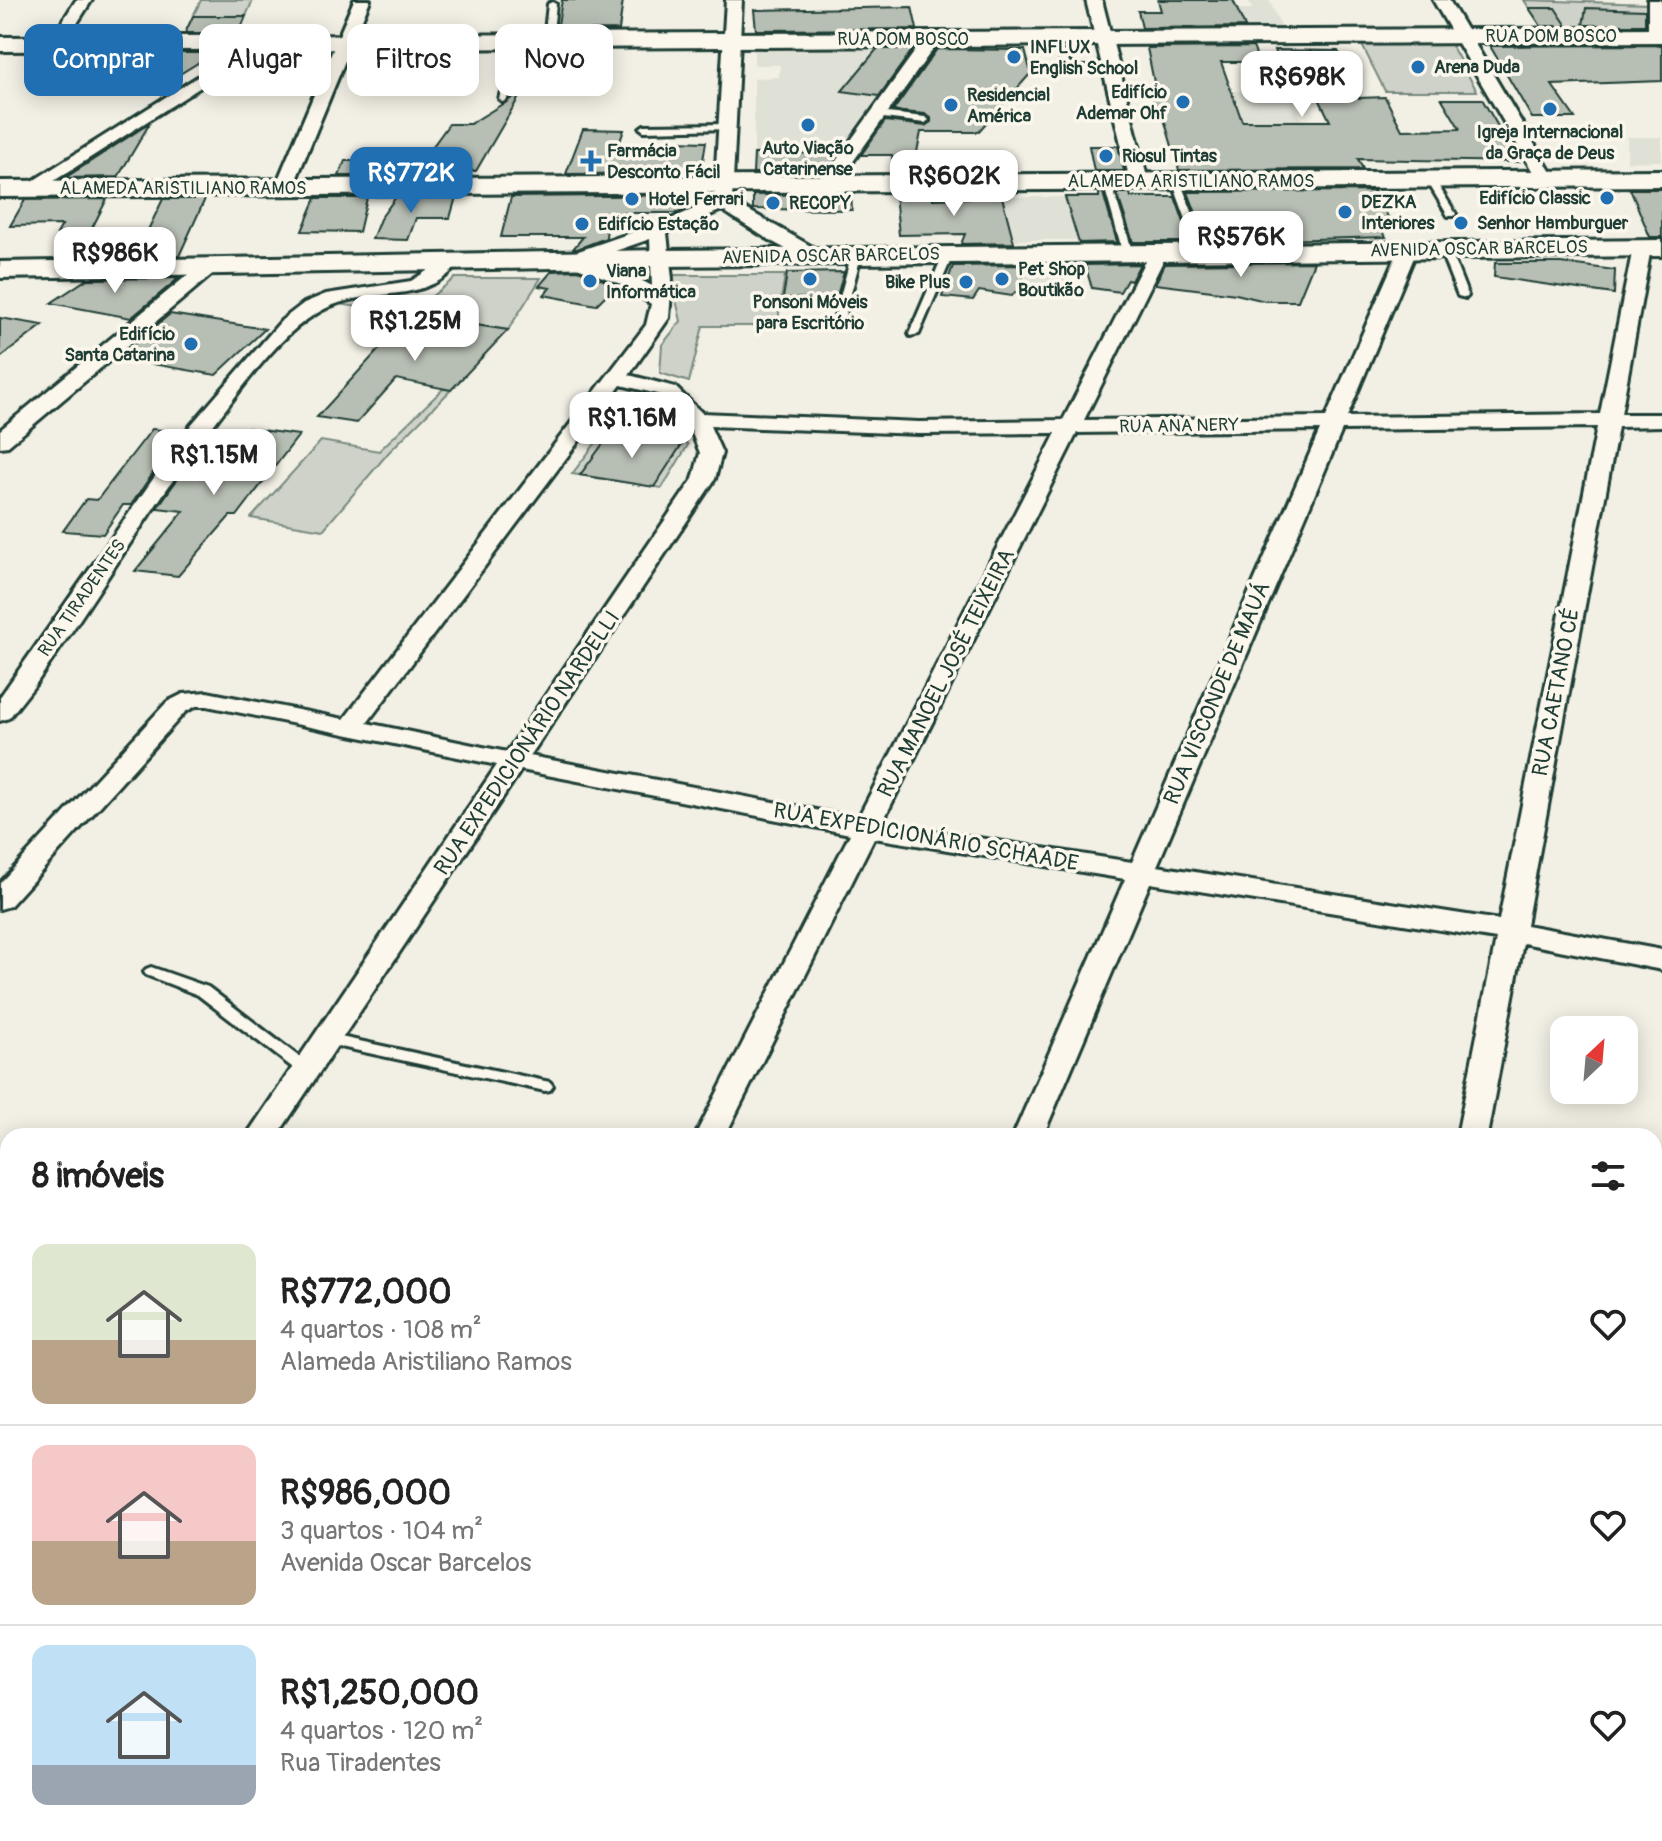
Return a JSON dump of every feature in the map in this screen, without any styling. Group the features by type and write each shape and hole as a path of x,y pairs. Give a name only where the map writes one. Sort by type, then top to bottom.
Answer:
{"main road":[{"name":"RUA DOM BOSCO","path":"613,41 1659,35"},
{"name":"RUA DOM BOSCO","path":"331,42 495,41"},
{"name":"RUA DOM BOSCO","path":"0,44 24,44"},
{"name":"ALAMEDA ARISTILIANO RAMOS","path":"0,189 284,187 724,193 829,183 1662,178"},
{"name":"AVENIDA OSCAR BARCELOS","path":"0,270 574,259 659,244 821,257 1652,248"}],"street":[{"path":"69,24 84,0"},
{"path":"284,187 362,0"},
{"path":"351,727 659,320 659,244 724,193 734,0"},
{"path":"1094,0 1139,181"},
{"path":"1441,0 1546,179"},
{"path":"1654,3 1659,35"},
{"path":"829,183 932,39"},
{"path":"29,189 199,81"},
{"path":"724,193 772,233 821,257"},
{"name":"RUA CAETANO CÉ","path":"1473,1128 1608,421 1652,248"},
{"name":"RUA VISCONDE DE MAUÁ","path":"1031,1128 1408,250"},
{"name":"RUA MANOEL JOSÉ TEIXEIRA","path":"714,1128 1158,253"},
{"path":"574,259 628,278 660,302"},
{"name":"RUA TIRADENTES","path":"0,713 211,416 291,322 308,308 342,294 403,289 429,283 452,261"},
{"path":"0,441 209,267"},
{"name":"RUA EXPEDICIONÁRIO NARDELLI","path":"266,1128 700,487 711,453 696,419 668,391 617,378"},
{"name":"RUA ANA NERY","path":"696,419 919,428 1662,420"},
{"name":"RUA EXPEDICIONÁRIO SCHAADE","path":"0,900 176,707 192,699 207,699 866,829 1139,874 1510,929 1662,960"}],"lane":[{"path":"550,24 552,4"},
{"path":"1062,54 1065,63 1077,69 1111,69"},
{"path":"878,115 925,120"},
{"path":"644,128 728,127"},
{"path":"1430,179 1451,214"},
{"path":"1176,181 1203,252"},
{"path":"1107,182 1128,253"},
{"path":"1445,250 1463,296"},
{"path":"914,334 948,255"},
{"path":"837,327 856,256"},
{"path":"151,972 203,991 306,1070"},
{"path":"327,1039 545,1086"}],"shaded area":[{"path":"201,0 253,0 246,16 193,16"},
{"path":"1248,0 1269,0 1282,28 1245,28 1237,9 1252,9"},
{"path":"1524,0 1649,4 1648,26 1541,26"},
{"name":"Arena Duda","path":"1361,43 1450,43 1477,91 1385,91"},
{"name":"Auto Viação Catarinense","path":"924,44 841,153 754,154 754,78 779,77 780,65 754,65 754,45"},
{"path":"1231,91 1290,91 1317,160 1257,164"},
{"path":"1627,137 1662,137 1662,161 1627,162"},
{"path":"1002,197 1065,197 1078,240 1014,240"},
{"path":"1076,270 1061,299 1017,292 1027,271"},
{"path":"670,275 785,275 777,326 703,326 689,382 660,373 662,345 681,321"},
{"path":"455,278 541,278 508,330 339,304 367,298 431,297"},
{"path":"443,389 451,390 389,452 323,530 251,518 321,441 379,451"},
{"path":"647,402 663,409 688,445 662,488 572,474 624,406"}],"building":[{"path":"562,0 623,0 619,30 613,30 613,24 558,24"},
{"path":"1158,0 1233,0 1245,27 1142,28 1138,11 1161,11"},
{"path":"912,7 917,29 756,30 754,10"},
{"path":"1529,8 1555,8 1567,26 1541,26"},
{"path":"1586,8 1645,10 1645,25 1583,25"},
{"path":"193,16 246,16 243,24 199,24 199,33 185,33"},
{"path":"1662,45 1662,81 1552,85 1575,118 1532,118 1490,46"},
{"path":"1253,47 1259,62 1221,62 1242,121 1330,121 1308,76 1284,76 1274,50 1338,51 1359,98 1385,97 1402,130 1460,129 1442,99 1482,99 1519,162 1358,159 1363,169 1179,170 1162,112 1157,112 1150,87 1155,87 1147,48"},
{"path":"877,49 913,49 879,96 842,91"},
{"path":"937,49 1025,50 1031,73 978,132 921,132 913,172 893,172 892,155 861,155 885,121 925,126 931,122 925,114 893,111"},
{"path":"183,53 199,53 199,62 183,72"},
{"path":"520,96 476,171 463,171 462,175 412,175 449,124 470,124"},
{"path":"150,123 118,177 65,178"},
{"path":"583,129 624,130 616,153 672,153 674,141 706,142 701,173 566,174"},
{"name":"Riosul Tintas","path":"1089,146 1118,146 1124,171 1094,171"},
{"path":"838,153 824,173 753,173 754,154"},
{"path":"345,161 376,161 372,176 339,176"},
{"path":"1630,189 1662,189 1662,237 1650,237"},
{"path":"1374,191 1395,230 1382,230 1386,237 1207,242 1188,192"},
{"path":"1099,193 1103,193 1117,242 1079,243 1065,197 1099,197"},
{"path":"1117,193 1130,193 1131,197 1175,197 1191,242 1133,242"},
{"path":"851,194 852,210 753,209 753,195"},
{"path":"895,194 932,194 933,199 1002,197 1014,243 961,244 965,234 899,235"},
{"path":"697,195 696,205 678,213 608,213 606,238 577,249 573,249 583,237 501,237 511,197"},
{"path":"396,197 456,197 450,218 416,218 408,240 372,239 380,219"},
{"path":"316,198 367,198 359,232 302,231"},
{"path":"107,199 89,234 57,234 62,225 10,226 25,200"},
{"path":"163,199 205,199 179,256 135,257 141,244 157,234 146,234"},
{"path":"1314,262 1298,301 1265,301 1236,294 1155,284 1165,264"},
{"path":"1495,263 1561,263 1615,270 1614,294 1494,277"},
{"path":"1140,264 1131,281 1127,280 1120,292 1092,288 1085,265"},
{"path":"1020,265 1027,293 1015,292 1012,296 979,291 973,300 942,297 953,266"},
{"path":"578,270 616,285 596,305 544,295 550,288 539,286 552,271"},
{"path":"844,272 836,299 783,298 787,273"},
{"path":"179,278 131,318 51,303 87,279"},
{"name":"Edifício Santa Catarina","path":"170,314 265,329 216,375 117,358"},
{"path":"423,317 508,330 451,390 396,379 357,423 317,417 403,323 416,325"},
{"path":"0,318 43,325 0,358"},
{"path":"245,428 299,435 237,516 230,516 178,576 135,571 184,511 157,508 191,460 215,463"},
{"path":"152,429 181,432 131,505 123,505 103,534 63,531 86,499 97,500"},
{"path":"611,433 682,444 654,487 580,475"}],"place":[{"name":"INFLUX English School","path":"1014,57"},
{"name":"Arena Duda","path":"1418,67"},
{"name":"Edifício Ademar Ohf","path":"1183,102"},
{"name":"Residencial América","path":"951,105"},
{"name":"Igreja Internacional da Graça de Deus","path":"1550,109"},
{"name":"Auto Viação Catarinense","path":"808,125"},
{"name":"Riosul Tintas","path":"1106,156"},
{"name":"Farmácia Desconto Fácil","path":"591,161"},
{"name":"Edifício Classic","path":"1607,198"},
{"name":"Hotel Ferrari","path":"632,199"},
{"name":"RECOPY","path":"773,203"},
{"name":"DEZKA Interiores","path":"1345,212"},
{"name":"Senhor Hamburguer","path":"1461,223"},
{"name":"Edifício Estação","path":"582,224"},
{"name":"Ponsoni Móveis para Escritório","path":"810,279"},
{"name":"Pet Shop Boutikão","path":"1002,279"},
{"name":"Viana Informática","path":"590,281"},
{"name":"Bike Plus","path":"966,282"},
{"name":"Edifício Santa Catarina","path":"191,344"}]}
